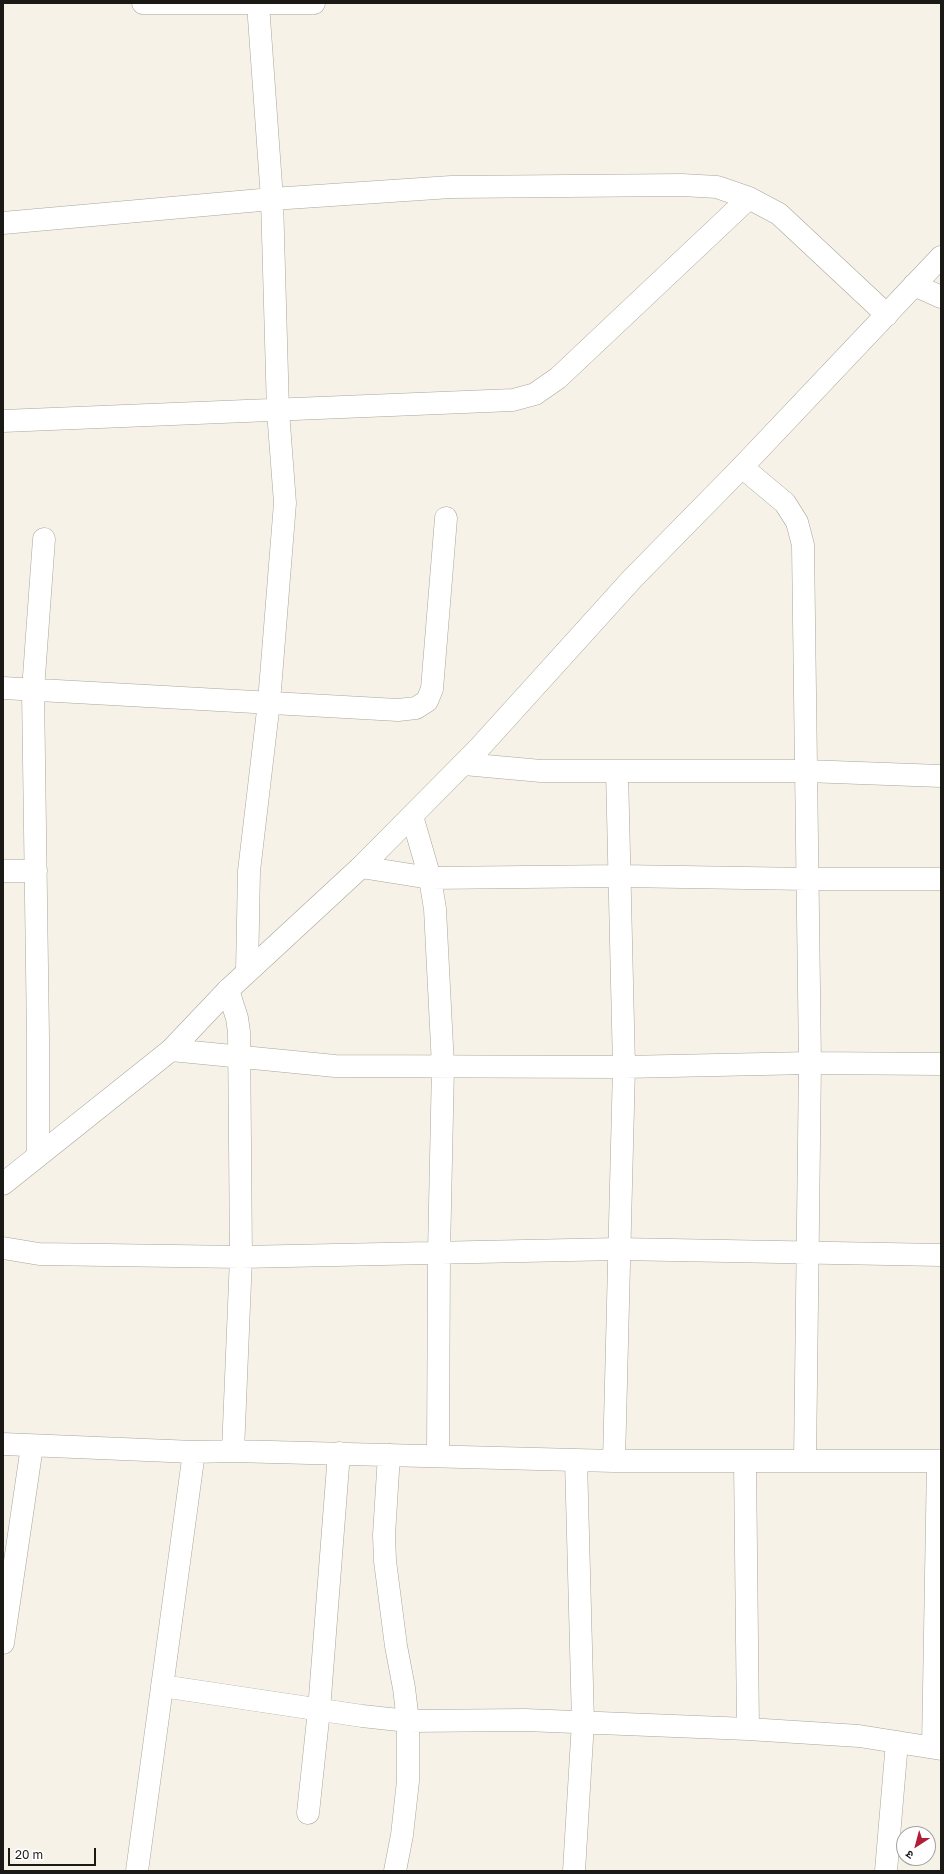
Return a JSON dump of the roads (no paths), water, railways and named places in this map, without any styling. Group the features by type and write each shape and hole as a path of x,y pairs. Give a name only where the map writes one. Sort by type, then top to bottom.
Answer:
{"street":[{"path":"143,3 314,3"},
{"path":"247,972 248,871 269,702 285,503 278,411 272,199 258,4"},
{"path":"3,223 272,199 451,187 674,185 717,187 749,198 780,214 888,315"},
{"path":"3,421 278,411 513,400 535,394 558,378 749,198"},
{"path":"3,1184 171,1050 228,990 361,868 464,764 633,578 888,315 941,257"},
{"path":"914,285 941,296"},
{"path":"742,466 785,503 797,522 804,545 810,1063 806,1252 806,1461"},
{"path":"3,688 398,710 416,708 427,701 432,689 446,518"},
{"path":"38,1155 38,1037 33,690 44,539"},
{"path":"464,764 541,771 806,771 941,776"},
{"path":"614,1460 618,1249 624,1067 617,771"},
{"path":"412,816 430,878 435,909 443,1066 439,1253 438,1456"},
{"path":"361,868 430,878 620,876 808,879 941,879"},
{"path":"3,871 36,871"},
{"path":"228,990 237,1018 239,1056 241,1257 233,1451"},
{"path":"171,1050 335,1066 624,1067 810,1063 941,1064"},
{"path":"3,1248 39,1254 241,1257 618,1249 941,1255"},
{"path":"3,1444 194,1452 233,1451 339,1453 576,1460 940,1461 937,1748 859,1736 748,1729 525,1720 408,1721 319,1710 162,1686"},
{"path":"3,1643 32,1446"},
{"path":"137,1871 194,1452"},
{"path":"308,1813 319,1710 339,1453"},
{"path":"389,1455 384,1535 385,1561 396,1646 404,1688 408,1721 408,1782 402,1835 395,1871"},
{"path":"574,1871 583,1722 576,1460"},
{"path":"745,1461 748,1729"},
{"path":"886,1871 897,1742"}]}
